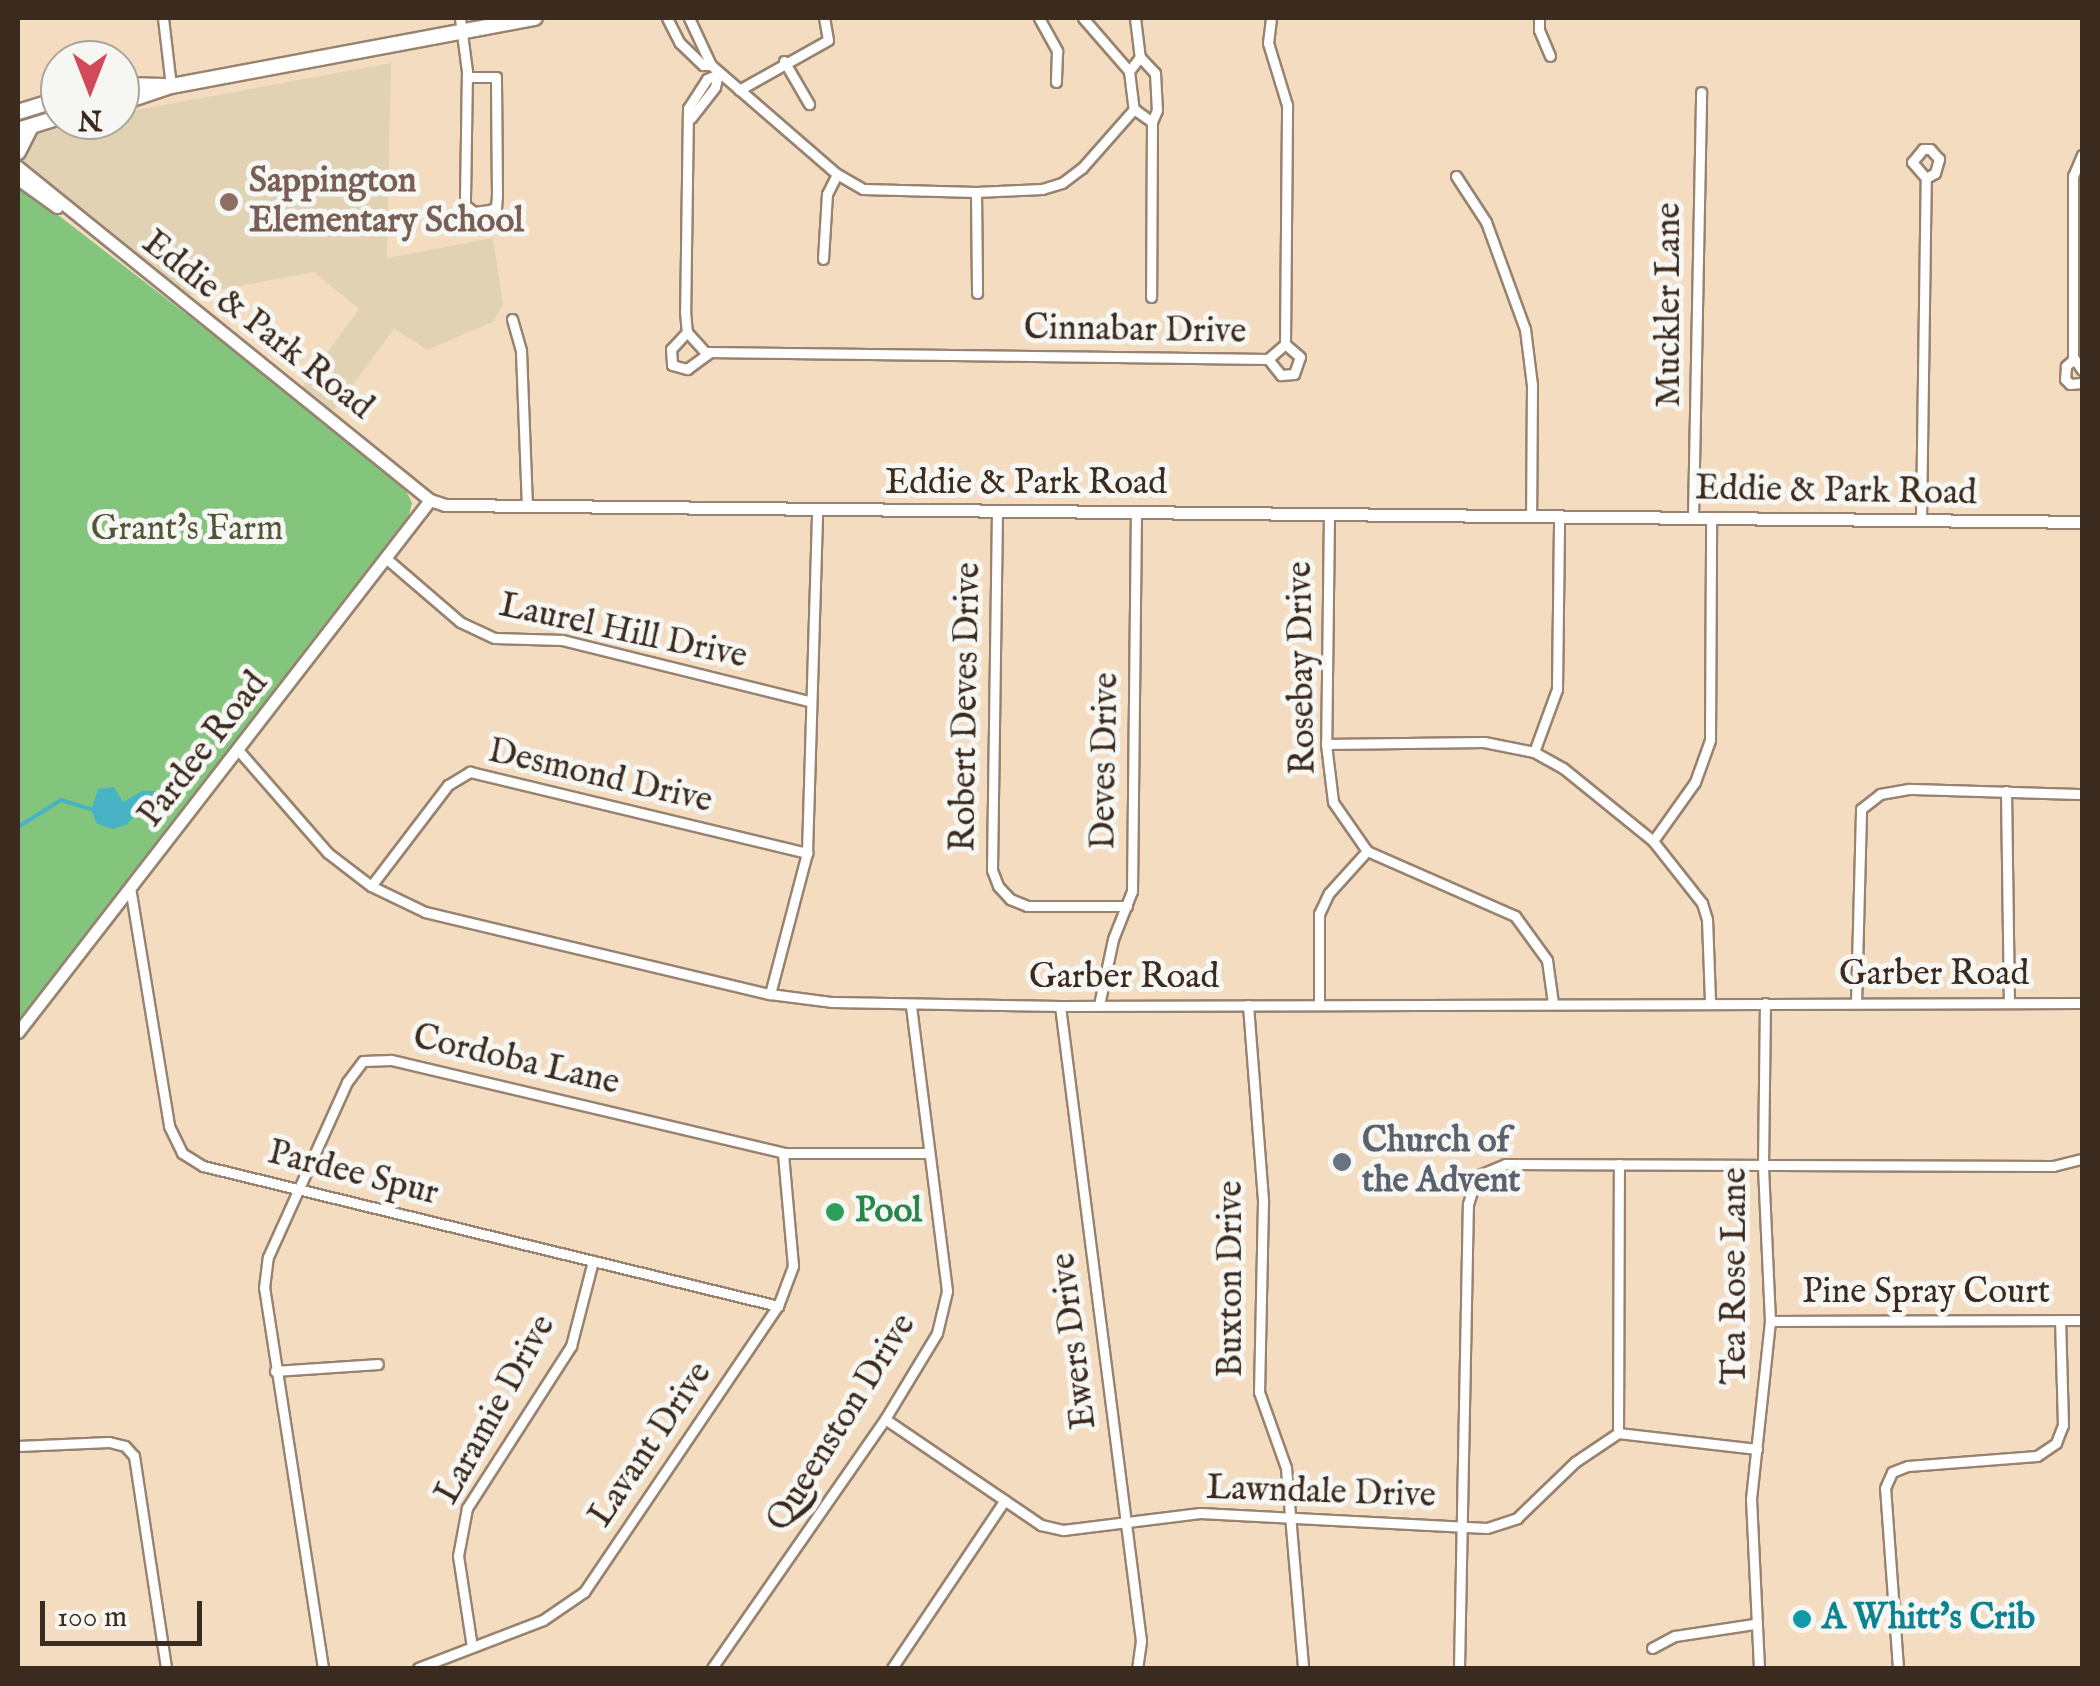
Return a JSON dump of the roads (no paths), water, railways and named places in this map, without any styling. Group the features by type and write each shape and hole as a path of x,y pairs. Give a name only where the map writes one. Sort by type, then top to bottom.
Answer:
{"main road":[{"path":"140,96 170,86 460,25 535,18"},
{"path":"140,86 170,86"},
{"path":"18,165 24,128"}],"street":[{"path":"163,18 170,86"},
{"path":"667,18 680,42 703,65 739,90 837,174 863,189 1042,189 1062,183 1082,168 1134,109"},
{"path":"688,18 714,70"},
{"path":"739,90 784,61 828,40 824,18"},
{"path":"1039,18 1057,51 1056,82"},
{"path":"1082,18 1129,71 1134,109 1152,122"},
{"path":"1135,18 1140,57 1155,73 1151,297"},
{"name":"Cinnabar Drive","path":"687,332 671,350 672,365 687,369 710,353 1268,360 1284,344 1287,105 1268,44 1271,18"},
{"path":"1539,18 1539,30 1550,56"},
{"path":"460,25 466,77 464,205 468,210 490,210 496,207 497,196 496,77 466,77"},
{"path":"1129,71 1140,57"},
{"path":"784,61 808,104"},
{"path":"710,353 687,332 687,161 692,101 714,70"},
{"name":"Muckler Lane","path":"1693,518 1702,92"},
{"path":"2082,155 2073,176 2074,359 2082,370"},
{"name":"Eddie & Park Road","path":"18,165 70,214 430,500 445,505 2082,522"},
{"path":"824,259 827,194 837,174"},
{"path":"1456,176 1486,222 1526,329 1532,385 1531,516"},
{"path":"1921,520 1926,178"},
{"path":"976,192 977,293"},
{"path":"512,319 521,351 527,507"},
{"path":"1268,360 1281,375 1294,374 1300,357 1294,348 1284,344"},
{"path":"2074,359 2066,366 2065,379 2070,384 2082,383"},
{"name":"Pardee Road","path":"18,1032 388,560 430,500"},
{"path":"770,994 807,853 818,510"},
{"name":"Robert Deves Drive","path":"997,511 992,870 998,886 1010,899 1026,906 1127,906"},
{"name":"Deves Drive","path":"1099,1004 1112,939 1132,891 1136,512"},
{"name":"Rosebay Drive","path":"1328,514 1326,744 1333,802 1367,851"},
{"path":"1534,752 1557,689 1559,516"},
{"path":"1653,840 1695,782 1710,740 1710,518"},
{"name":"Laurel Hill Drive","path":"388,560 460,622 495,638 562,640 809,702"},
{"path":"1326,744 1484,742 1534,752 1563,768 1653,840 1702,903 1707,920 1710,1002"},
{"name":"Garber Road","path":"239,751 328,853 371,886 424,912 770,994 911,1006 2082,1003"},
{"name":"Desmond Drive","path":"371,886 448,786 470,772 807,853"},
{"path":"1856,1003 1861,809 1880,794 1909,789 2082,794"},
{"path":"2006,791 2009,1003"},
{"path":"1319,1002 1319,914 1329,894 1367,851 1514,916 1547,960 1552,1003"},
{"name":"Pardee Spur","path":"130,887 169,1126 182,1153 203,1166 778,1306"},
{"name":"Tea Rose Lane","path":"1759,1668 1750,1499 1770,1321 1764,1166 1765,1003"},
{"name":"Buxton Drive","path":"1248,1005 1262,1202 1259,1392 1286,1468 1303,1668"},
{"name":"Queenston Drive","path":"712,1668 885,1419 937,1333 946,1291 911,1006"},
{"name":"Ewers Drive","path":"1060,1006 1141,1640 1137,1668"},
{"name":"Cordoba Lane","path":"324,1668 264,1288 268,1257 347,1082 363,1061 380,1058 783,1153 929,1153"},
{"name":"Lavant Drive","path":"418,1668 543,1620 584,1592 778,1306 793,1266 783,1153"},
{"path":"1458,1668 1468,1204 1477,1176 1505,1164 2052,1166 2082,1159"},
{"path":"1619,1164 1618,1433 1756,1448"},
{"name":"Laramie Drive","path":"472,1646 458,1556 466,1508 571,1346 593,1260"},
{"path":"1898,1668 1885,1488 1892,1472 1908,1466 2037,1456 2056,1443 2064,1425 2060,1320"},
{"name":"Pine Spray Court","path":"1770,1321 2082,1320"},
{"path":"275,1371 378,1364"},
{"name":"Lawndale Drive","path":"885,1419 1052,1530 1200,1514 1487,1528 1517,1518 1575,1462 1618,1433"},
{"path":"18,1446 109,1442 124,1446 134,1456 166,1668"},
{"path":"892,1668 1005,1500"},
{"path":"1652,1648 1675,1636 1754,1624"}],"water":[{"path":"114,787 123,802 142,791 156,791 166,797 143,807 126,825 113,829 97,824 91,810 98,789"}],"waterway":[{"path":"18,827 61,800 91,809"}],"place":[{"name":"Sappington Elementary School","path":"229,202"},
{"name":"Church of the Advent","path":"1342,1162"},
{"name":"Pool","path":"835,1212"},
{"name":"A Whitt's Crib","path":"1802,1619"}],"park label":[{"name":"Grant's Farm","path":"187,530"}]}
